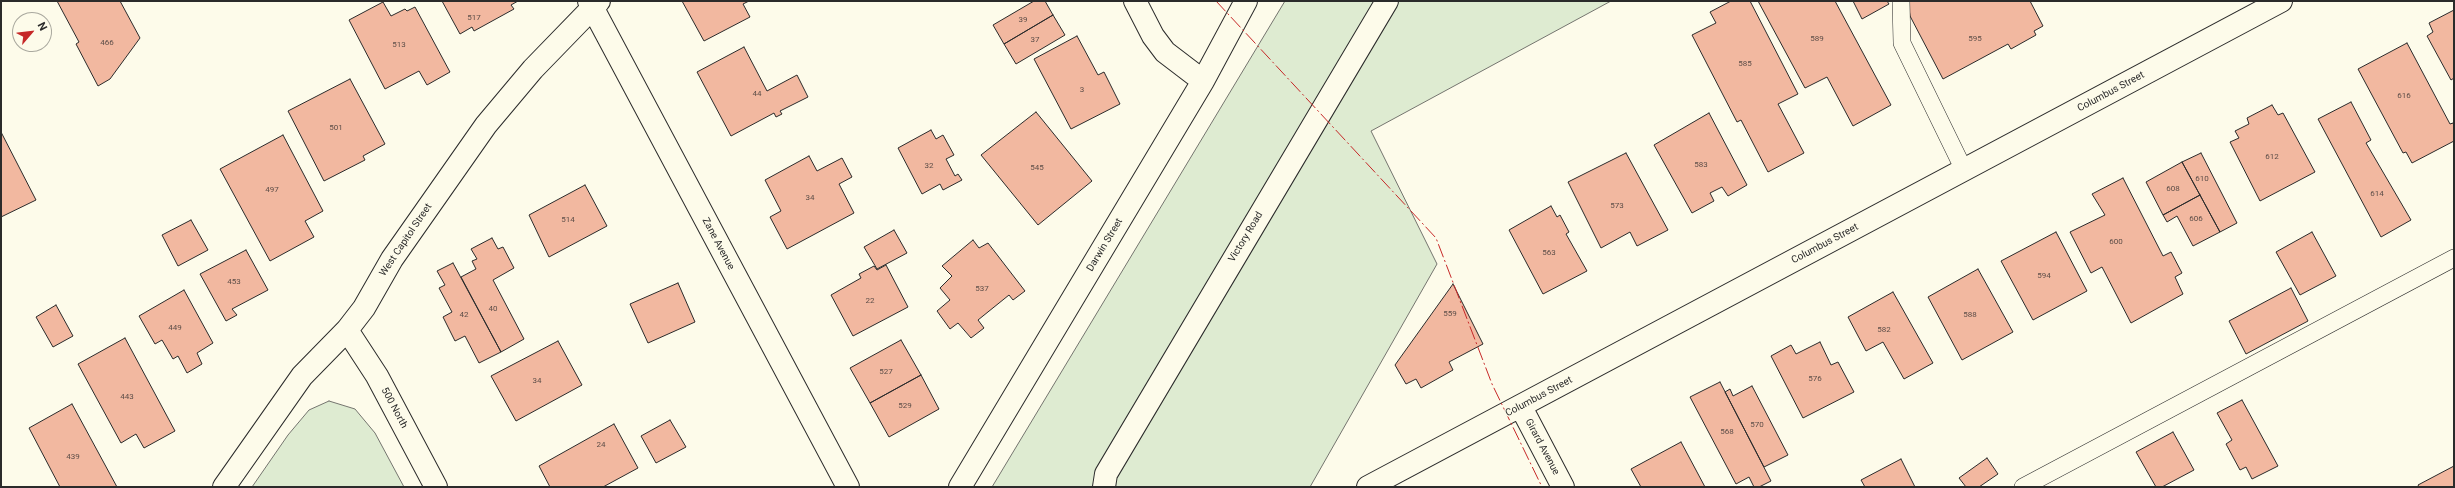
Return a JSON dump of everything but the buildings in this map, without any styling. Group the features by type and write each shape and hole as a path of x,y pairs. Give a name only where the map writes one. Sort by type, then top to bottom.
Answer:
{"street":[{"path":"1135,1 1153,36 1166,52 1203,81"},
{"name":"Darwin Street","path":"960,487 1203,81 1246,1"},
{"name":"Victory Road","path":"1100,483 1387,1"},
{"name":"Columbus Street","path":"1368,487 2281,1"},
{"name":"West Capitol Street","path":"224,487 302,376 348,330 364,308 392,259 486,125 533,69 594,4"},
{"name":"Zane Avenue","path":"594,4 848,487"},
{"name":"500 North","path":"348,330 377,376 436,487"},
{"name":"Girard Avenue","path":"1520,406 1563,487"}],"lane":[{"path":"1900,1 1902,42 1964,170"},
{"path":"2023,487 2454,258"}],"green space":[{"path":"1285,1 1611,1 1371,131 1437,264 1310,487 992,487"},
{"path":"329,401 355,409 375,433 404,487 252,487 288,435 309,410"}],"power":[{"path":"1216,1 1436,238 1492,384 1542,487"}]}
